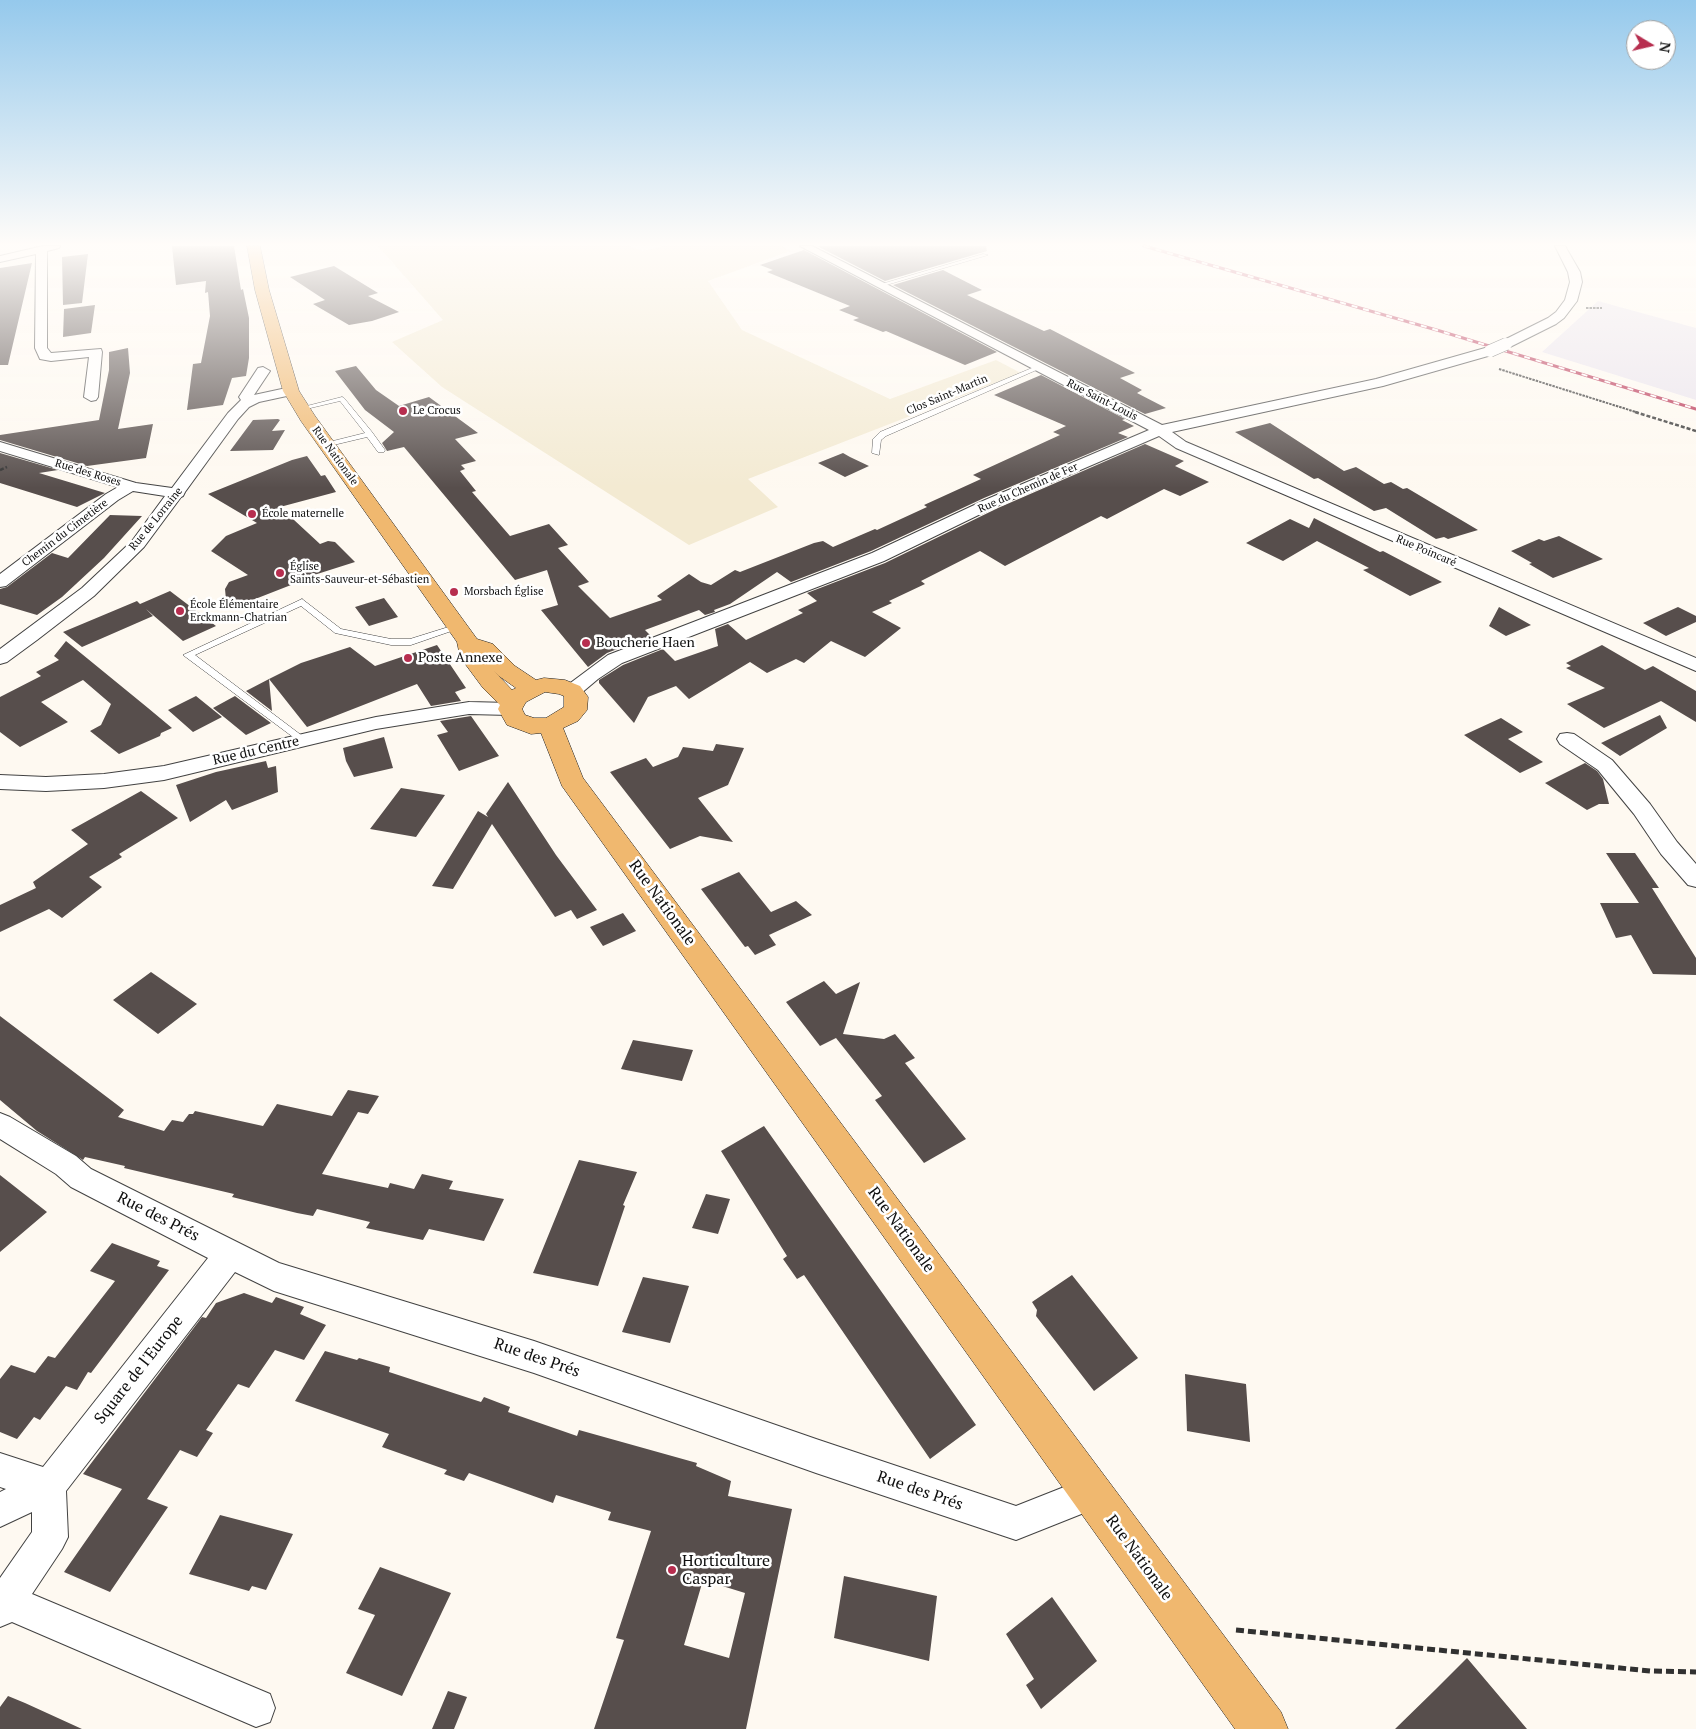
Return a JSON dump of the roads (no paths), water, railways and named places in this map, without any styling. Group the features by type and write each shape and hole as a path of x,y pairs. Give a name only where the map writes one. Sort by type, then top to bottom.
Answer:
{"main road":[{"name":"Rue Nationale","path":"273,327 291,391 463,634 471,656 511,706"},
{"name":"Rue Nationale","path":"463,634 485,650 507,671 534,688"},
{"path":"555,685 572,691 577,703 575,710 560,721 540,726 516,720 511,706 524,692 534,688 555,685"},
{"name":"Rue Nationale","path":"550,725 571,780 1264,1729"}],"street":[{"path":"41,327 41,348 45,356 96,352 91,397"},
{"name":"Rue Saint-Louis","path":"961,327 1160,430"},
{"name":"Rue du Chemin de Fer","path":"572,691 615,659 878,558 991,503 1160,430 1378,383 1490,351 1541,327"},
{"path":"250,402 246,396 263,371"},
{"name":"Rue de Lorraine","path":"0,658 88,592 138,544 178,493 232,416 244,404 291,391"},
{"name":"Rue Poincaré","path":"1160,430 1181,445 1696,665"},
{"name":"Rue des Roses","path":"0,446 146,490 178,493"},
{"name":"Chemin du Cimetière","path":"0,582 112,497 131,486"},
{"path":"469,708 486,693 491,683"},
{"name":"Rue du Centre","path":"0,782 46,784 104,781 164,773 376,723 469,708 511,706"},
{"path":"1567,739 1605,765 1642,810 1669,848 1696,878"},
{"name":"Rue des Prés","path":"0,1125 66,1165 81,1178 274,1276 534,1357 816,1456 1016,1523 1092,1493"},
{"name":"Square de l'Europe","path":"0,1510 49,1486 230,1254"},
{"path":"0,1470 49,1486 50,1537 3,1605 256,1708"}],"lane":[{"name":"Clos Saint-Martin","path":"876,453 877,439 883,434 1039,367"},
{"path":"302,408 342,399 381,450"},
{"path":"328,445 369,434"},
{"path":"301,740 188,656 302,602 338,631 391,642 411,642 463,634"}],"railway":[{"path":"1425,327 1696,409"}],"place":[{"name":"Le Crocus","path":"403,411"},
{"name":"École maternelle","path":"252,514"},
{"name":"Église Saints-Sauveur-et-Sébastien","path":"280,573"},
{"name":"Morsbach Église","path":"454,592"},
{"name":"École Élémentaire Erckmann-Chatrian","path":"180,611"},
{"name":"Boucherie Haen","path":"586,643"},
{"name":"Poste Annexe","path":"408,658"},
{"name":"Horticulture Caspar","path":"672,1570"}]}
